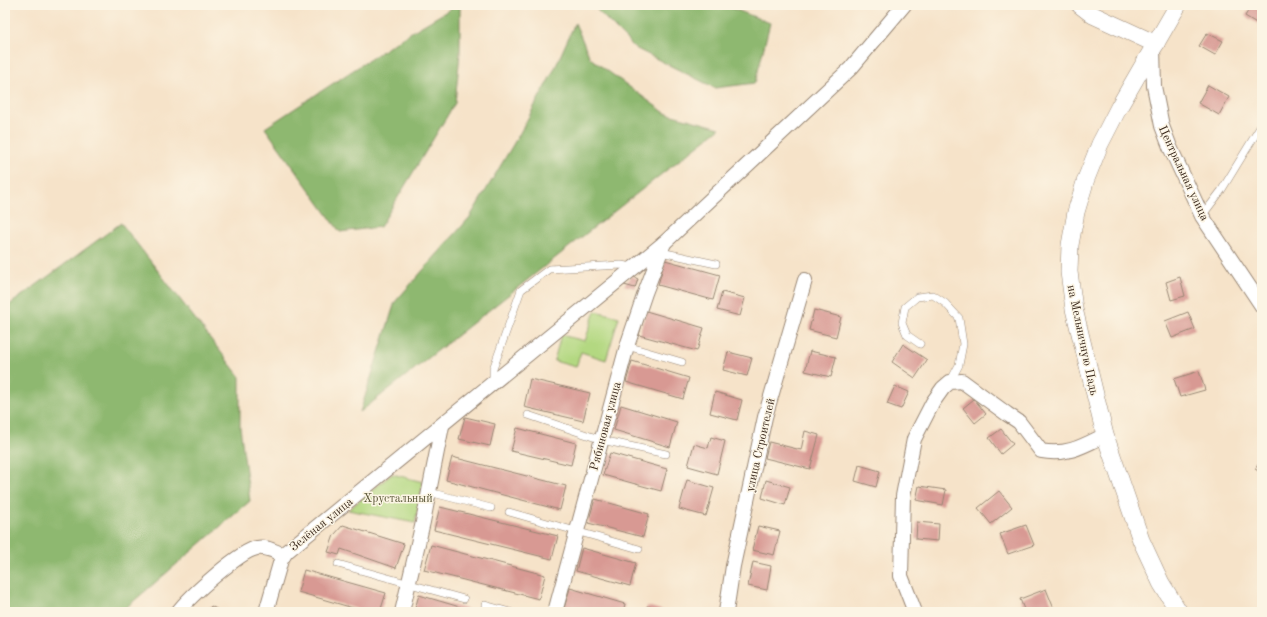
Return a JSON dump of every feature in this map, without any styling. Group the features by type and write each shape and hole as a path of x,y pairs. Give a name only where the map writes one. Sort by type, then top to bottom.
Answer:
{"street":[{"name":"Зелёная улица","path":"266,612 281,560 286,552 634,268 663,248 851,68 904,5"},
{"path":"1080,5 1094,16 1154,46"},
{"name":"на Мельничную Падь","path":"1178,5 1119,107 1100,144 1076,212 1070,245 1069,272 1074,309 1105,435 1141,540 1161,583 1179,612"},
{"name":"Центральная улица","path":"1154,46 1154,86 1162,126 1170,147 1202,216 1262,306"},
{"name":"Рябиновая улица","path":"555,612 627,346 645,293 663,248"},
{"name":"улица Строителей","path":"726,612 733,566 765,417 805,280"},
{"path":"915,612 901,576 903,496 914,439 933,402 943,388 950,382 962,381 1019,422 1041,451 1053,453 1067,452 1105,435"},
{"path":"402,612 442,426"},
{"path":"178,612 184,603 195,592 246,552 258,548 268,548 284,556"}],"lane":[{"path":"1202,216 1222,191 1262,124"},
{"path":"663,248 716,264"},
{"path":"494,383 493,369 521,290 549,269 621,265 634,268"},
{"path":"920,344 907,335 904,329 902,323 905,307 917,297 933,295 945,304 959,318 963,344 959,365 950,382"},
{"path":"627,346 682,362"},
{"path":"528,415 602,440 666,454"},
{"path":"429,492 491,508"},
{"path":"509,512 639,549"},
{"path":"338,564 464,599"},
{"path":"485,605 510,612"}],"green space":[{"path":"457,5 460,5 460,53 455,103 380,227 340,232 265,128 410,33"},
{"path":"592,5 724,5 770,23 755,83 715,88 635,48"},
{"path":"575,23 590,58 665,113 720,128 360,412 395,302 470,217 520,133 555,68"},
{"path":"121,223 240,377 240,427 250,501 121,612 5,612 5,308"},
{"path":"595,311 619,317 606,360 581,352 576,367 554,361 561,335 585,341"},
{"name":"Хрустальный","path":"392,474 423,482 415,523 348,510"}],"building":[{"path":"1252,5 1262,5 1262,18 1258,24 1245,16"},
{"path":"1207,33 1223,41 1215,55 1199,46"},
{"path":"1208,85 1229,97 1219,115 1198,103"},
{"path":"665,260 720,275 713,300 658,285"},
{"path":"632,276 638,279 635,288 624,285"},
{"path":"1180,277 1185,296 1171,300 1166,282"},
{"path":"722,292 745,298 740,316 717,310"},
{"path":"814,310 841,317 836,337 809,330"},
{"path":"646,311 704,328 697,351 639,335"},
{"path":"1188,312 1195,329 1172,338 1165,321"},
{"path":"903,344 927,360 915,378 892,362"},
{"path":"810,351 836,357 831,377 805,371"},
{"path":"728,352 752,358 747,376 723,370"},
{"path":"632,361 689,378 683,399 626,382"},
{"path":"1199,371 1205,390 1180,397 1174,379"},
{"path":"530,379 590,393 583,421 524,407"},
{"path":"895,386 909,392 901,409 887,404"},
{"path":"715,392 742,400 737,420 710,413"},
{"path":"974,399 986,414 975,423 963,408"},
{"path":"621,405 677,422 670,447 614,430"},
{"path":"465,417 495,424 490,446 459,439"},
{"path":"517,428 576,443 571,465 511,451"},
{"path":"1001,429 1013,444 1001,454 989,438"},
{"path":"805,431 819,435 810,469 765,458 769,442 801,450"},
{"path":"711,437 725,441 717,474 688,466 694,444 708,448"},
{"path":"610,453 667,469 661,491 603,475"},
{"path":"452,457 566,486 560,510 446,480"},
{"path":"1262,459 1262,473 1255,469"},
{"path":"859,465 880,471 876,487 855,481"},
{"path":"687,480 714,488 706,516 679,509"},
{"path":"766,480 790,487 785,505 762,498"},
{"path":"919,486 946,490 943,505 916,500"},
{"path":"999,491 1012,507 991,524 978,508"},
{"path":"595,499 649,514 643,537 588,523"},
{"path":"440,507 558,536 552,559 434,530"},
{"path":"917,522 939,524 938,541 916,539"},
{"path":"343,525 404,544 396,568 341,549 339,555 328,552 334,535"},
{"path":"1026,525 1034,545 1008,554 1000,534"},
{"path":"758,526 780,531 774,555 752,550"},
{"path":"431,545 545,575 539,599 424,570"},
{"path":"582,548 636,563 630,586 576,571"},
{"path":"753,562 771,566 767,590 748,586"},
{"path":"304,570 386,593 380,612 367,612 298,592"},
{"path":"570,588 625,604 623,612 563,612"},
{"path":"1046,589 1054,609 1045,612 1025,612 1020,599"},
{"path":"419,595 477,612 414,612"},
{"path":"211,606 222,612 207,612"},
{"path":"647,606 668,612 646,612"}]}
